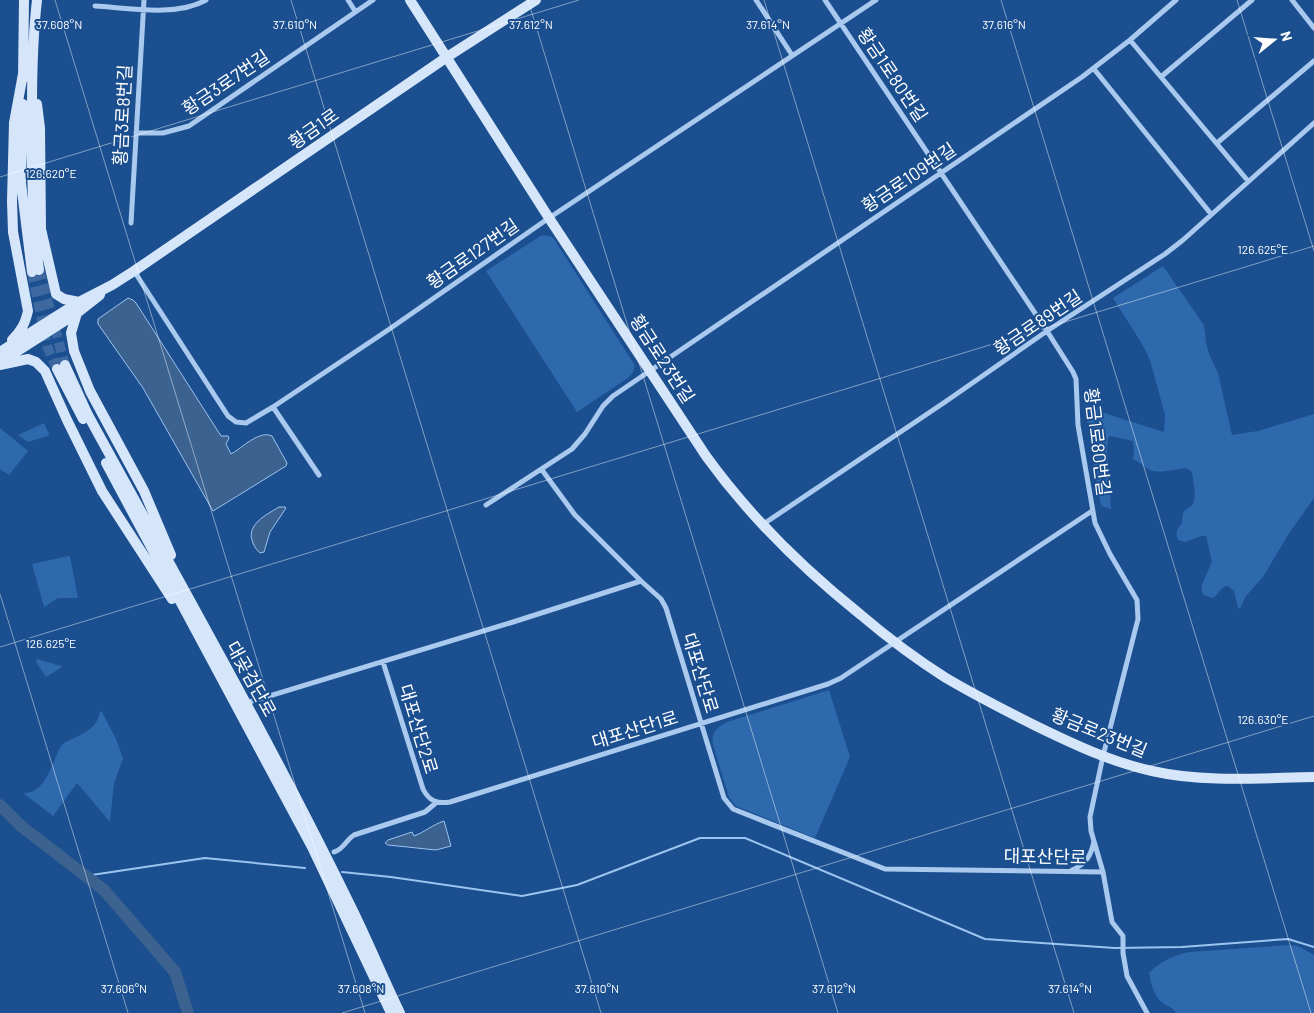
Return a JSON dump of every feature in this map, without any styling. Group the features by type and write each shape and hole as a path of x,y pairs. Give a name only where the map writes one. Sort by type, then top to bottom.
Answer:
{"main road":[{"path":"24,0 28,71 40,128 41,229 56,294 64,299 79,302"},
{"name":"황금로23번길","path":"410,0 549,218 718,473 762,526 819,582 894,642 945,677 1066,740 1103,756 1151,771 1189,777 1314,777"},
{"name":"황금1로","path":"51,325 79,302 134,271 447,57 536,0"},
{"path":"36,271 21,183 28,71 37,4"},
{"path":"0,352 20,332 26,323 28,312 13,232 12,201 14,123 28,71"},
{"name":"황금1로","path":"51,325 77,313 112,285"},
{"path":"77,313 71,332 74,351 90,391 144,491 195,611"},
{"path":"0,352 51,325"},
{"path":"0,364 51,325"},
{"path":"0,364 28,359 36,362 45,371 66,420 102,491 220,675"},
{"name":"대곶검단로","path":"390,1013 313,849 220,675 61,367 246,703 354,914 400,1013"}],"street":[{"name":"황금3로8번길","path":"131,223 144,0"},
{"path":"96,6 178,9 196,5 206,0"},
{"path":"348,0 355,11"},
{"name":"황금3로7번길","path":"136,133 163,134 189,126 372,0"},
{"path":"756,0 792,55"},
{"name":"황금1로80번길","path":"825,0 1048,331 1076,379 1078,425 1092,511 1101,537 1134,591 1139,611 1090,817 1112,922 1124,939 1123,953 1127,976 1147,1013"},
{"name":"황금로127번길","path":"134,271 232,420 246,423 388,330 549,218 876,0"},
{"name":"황금로109번길","path":"486,505 572,449 585,434 608,400 1094,69 1176,0"},
{"path":"1162,76 1252,0"},
{"path":"1292,0 1314,28"},
{"path":"1130,40 1248,181"},
{"path":"1218,143 1314,60"},
{"path":"1094,69 1211,214"},
{"name":"황금로89번길","path":"762,526 1048,331 1165,254 1314,123"},
{"path":"273,407 319,475"},
{"name":"대포산단로","path":"542,470 574,515 664,602 726,802 733,809 885,869 1103,872"},
{"path":"894,642 1092,511"},
{"path":"246,703 641,581"},
{"name":"대포산단1로","path":"434,802 458,800 828,684 894,642"},
{"name":"대포산단2로","path":"383,662 420,781 426,794 434,802"},
{"path":"334,852 340,850 346,841 354,836 426,812 434,802"},
{"path":"1069,871 1082,865 1088,859 1094,841"}],"shaded area":[{"path":"542,235 550,236 554,239 634,364 633,372 628,378 577,412 486,271"},
{"path":"1163,266 1204,325 1206,343 1218,373 1232,435 1258,431 1314,414 1314,498 1288,535 1263,577 1246,596 1240,609 1238,608 1234,591 1228,586 1225,586 1212,598 1204,595 1202,592 1202,584 1212,562 1206,536 1185,542 1178,540 1177,530 1182,523 1182,517 1185,510 1194,501 1195,490 1192,472 1186,468 1163,471 1150,470 1133,459 1133,441 1110,436 1107,449 1111,509 1102,506 1100,502 1085,405 1101,408 1104,413 1164,432 1165,415 1150,360 1113,298"},
{"path":"128,298 136,303 221,436 228,436 226,444 231,454 256,437 262,435 272,436 287,463 286,466 213,511 143,388 98,324 98,319"},
{"path":"44,423 49,434 48,436 28,442 18,435"},
{"path":"0,428 28,451 9,475 0,469"},
{"path":"279,507 286,508 270,532 264,552 260,553 256,549 251,537 254,526 268,513"},
{"path":"70,556 78,598 58,598 44,607 32,564"},
{"path":"37,659 62,667 46,677 36,662"},
{"path":"829,690 850,757 815,838 736,806 729,797 713,745 715,731 727,722"},
{"path":"100,711 117,741 123,759 114,783 110,822 77,783 53,816 23,793 31,792 43,783 61,746 91,728 98,718"},
{"path":"444,821 451,846 436,850 388,845 385,843 388,840 412,832 414,836"},
{"path":"1298,946 1314,955 1314,1013 1176,1013 1172,1008 1160,1001 1152,986 1149,973 1162,962 1172,957 1189,952"}],"waterway":[{"path":"0,805 21,826 104,890 175,972 188,1013"},
{"path":"342,872 391,877 522,896 577,885 700,838 745,838 985,939 1115,948 1182,947 1288,939 1314,947"},
{"path":"85,876 205,858 305,868"}],"tunnel":[{"path":"39,270 65,365"},
{"path":"32,272 47,346 57,369"}]}
